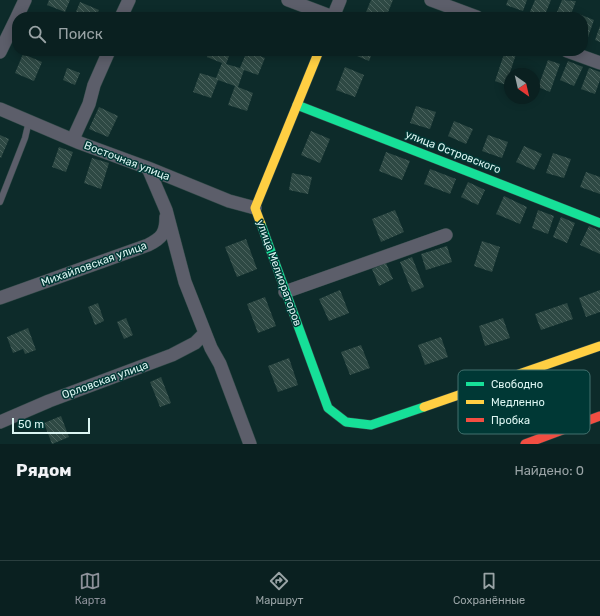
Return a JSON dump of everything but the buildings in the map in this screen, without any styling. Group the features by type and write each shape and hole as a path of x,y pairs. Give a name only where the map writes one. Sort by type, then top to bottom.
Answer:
{"street":[{"path":"19,12 25,0"},
{"path":"124,12 129,0"},
{"path":"288,0 320,12"},
{"path":"335,12 340,0"},
{"path":"431,0 463,12"},
{"path":"0,52 12,27"},
{"path":"73,139 89,104 94,85 106,56"},
{"name":"улица Мелиораторов","path":"317,56 255,208 328,408 346,422 371,425 458,395"},
{"path":"581,56 600,63"},
{"name":"улица Островского","path":"297,105 600,223"},
{"name":"Восточная улица","path":"0,108 80,143 148,168 229,201 255,208"},
{"path":"148,168 166,210 185,282 211,348 220,364 250,444"},
{"name":"Михайловская улица","path":"0,298 98,264 158,240 164,233 166,210"},
{"path":"285,292 446,235"},
{"name":"Орловская улица","path":"0,422 49,401 172,355 195,343 205,333"},
{"name":"улица Мелиораторов","path":"530,370 600,346"},
{"path":"590,420 600,416"},
{"path":"525,444 552,434"}],"lane":[{"path":"0,202 25,138 29,121"}],"traffic: fast":[{"path":"297,105 600,223"},
{"path":"261,224 328,408 346,422 371,425 424,407"}],"traffic: slow":[{"path":"261,224 255,208 317,56"},
{"path":"531,370 600,346"},
{"path":"424,407 458,395"}],"traffic: jam":[{"path":"590,420 600,416"},
{"path":"525,444 552,434"}]}
